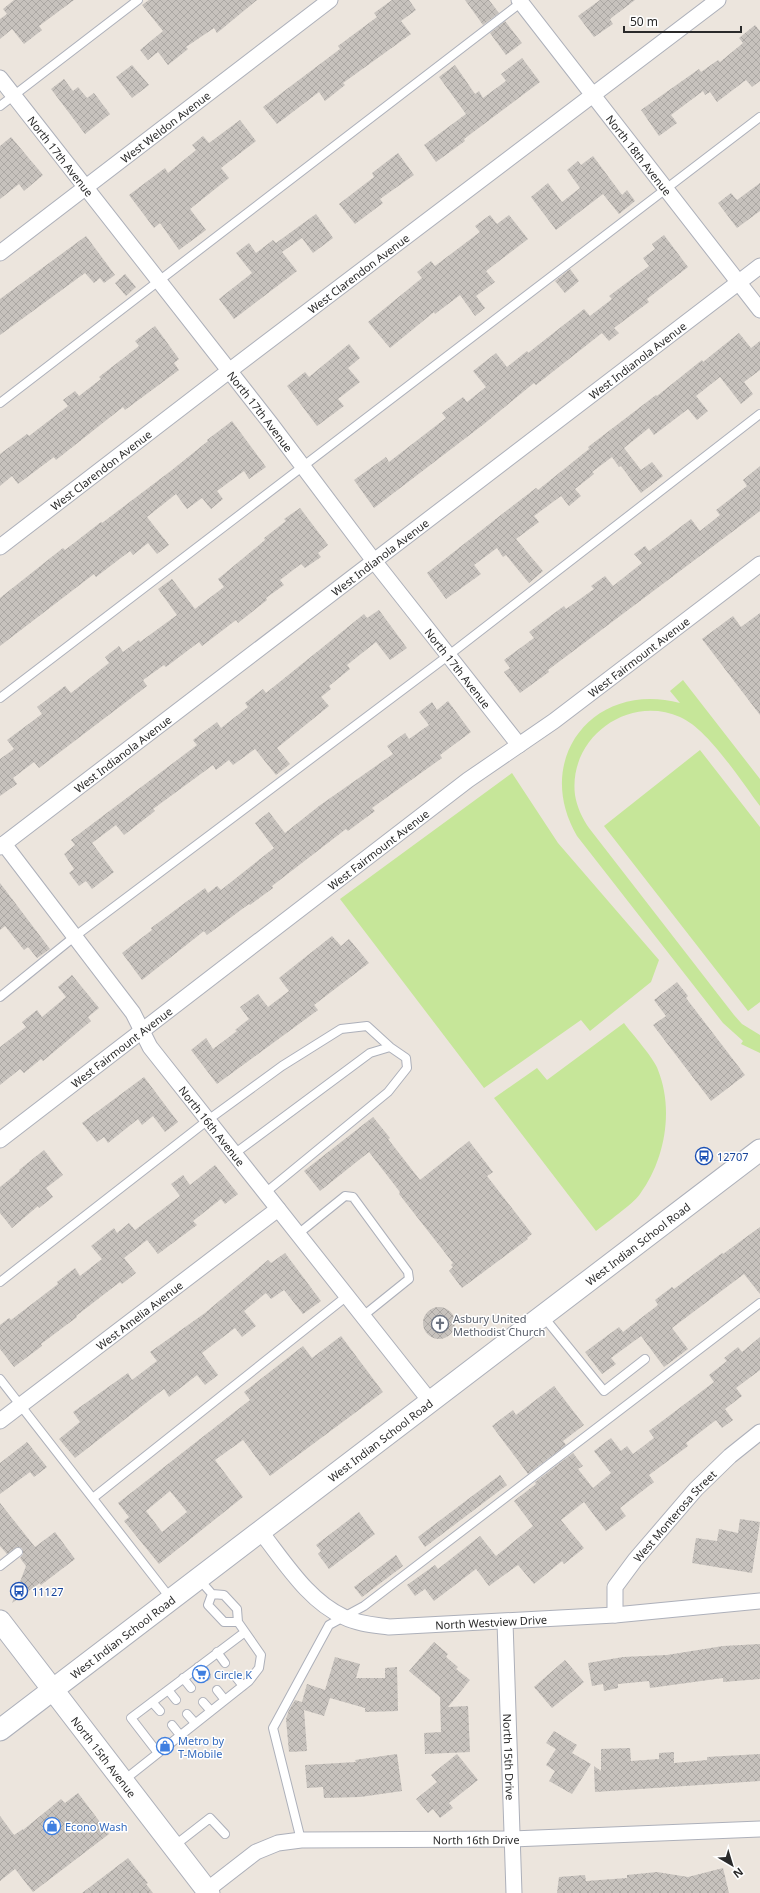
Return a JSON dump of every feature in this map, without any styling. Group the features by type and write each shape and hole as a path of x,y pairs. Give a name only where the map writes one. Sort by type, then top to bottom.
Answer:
{"main road":[{"name":"West Indian School Road","path":"0,1730 171,1599 205,1586 260,1531 760,1150"},
{"name":"North 15th Avenue","path":"0,1621 208,1892"}],"street":[{"name":"West Weldon Avenue","path":"0,253 330,0"},
{"name":"West Clarendon Avenue","path":"0,547 229,371 718,0"},
{"name":"North 18th Avenue","path":"521,1 760,310"},
{"name":"North 17th Avenue","path":"0,78 229,371 374,561 519,745"},
{"name":"West Indianola Avenue","path":"2,846 760,266"},
{"name":"West Fairmount Avenue","path":"0,1140 456,790 554,721 760,564"},
{"name":"North 16th Avenue","path":"2,846 133,1013 150,1047 430,1402"},
{"name":"West Amelia Avenue","path":"0,1421 278,1209"},
{"name":"West Monterosa Street","path":"615,1614 615,1588 639,1554 696,1488 730,1456 760,1432"},
{"name":"North Westview Drive","path":"260,1531 316,1599 344,1617 364,1623 389,1627 506,1622 760,1601"},
{"name":"North 15th Drive","path":"506,1622 514,1893"},
{"name":"North 16th Drive","path":"208,1892 256,1852 278,1843 301,1840 512,1839 760,1829"}],"lane":[{"path":"0,106 138,0"},
{"path":"0,403 521,1"},
{"path":"0,698 760,117"},
{"path":"0,997 74,937 449,655 760,414"},
{"path":"0,1282 208,1120 282,1066 341,1029 367,1026 390,1047 406,1058 407,1068 388,1092 266,1193"},
{"path":"234,1154 370,1053 390,1047"},
{"path":"298,1234 345,1196 353,1197 408,1272 409,1279 363,1316"},
{"path":"93,1498 347,1296"},
{"path":"301,1840 273,1728 329,1625 364,1606 760,1303"},
{"path":"543,1316 604,1391 645,1359"},
{"path":"0,1379 171,1599"},
{"path":"0,1566 18,1552"},
{"path":"205,1586 208,1605 213,1612 224,1622 238,1622"},
{"path":"123,1781 243,1686 259,1668 260,1655 238,1622 238,1609 224,1595 205,1586"},
{"path":"158,1753 131,1718 245,1632"},
{"path":"217,1652 225,1662"},
{"path":"198,1667 206,1676"},
{"path":"235,1676 243,1686"},
{"path":"183,1678 191,1688"},
{"path":"168,1690 176,1700"},
{"path":"217,1690 225,1700"},
{"path":"152,1702 160,1711"},
{"path":"203,1702 210,1711"},
{"path":"187,1714 196,1723"},
{"path":"172,1725 180,1735"},
{"path":"173,1847 210,1818 225,1834"}],"green space":[{"path":"683,680 760,779 760,806 734,770 702,732 691,723 680,717 660,711 641,711 622,717 605,726 591,739 581,756 575,774 575,795 580,812 589,828 734,1015 742,1024 760,1035 760,1053 741,1044 743,1041 723,1023 577,836 565,807 562,780 567,754 579,732 598,715 621,703 649,699 680,703 670,691"},
{"path":"700,750 760,827 760,1002 748,1011 604,826"},
{"path":"512,773 558,843 659,960 651,982 590,1031 581,1020 484,1088 340,899"},
{"path":"624,1023 648,1053 658,1070 663,1085 665,1101 666,1118 664,1134 656,1166 649,1181 640,1194 626,1208 596,1231 494,1098 537,1068 547,1080"}],"building":[{"path":"14,0 74,0 39,26 42,30 24,44 12,29 0,39 0,19 7,14 3,9"},
{"path":"149,0 257,0 217,33 214,28 186,47 188,49 168,65 158,52 148,60 140,50 163,31 142,5"},
{"path":"392,0 409,0 416,10 401,21 411,34 343,83 345,85 325,101 319,92 277,124 263,107 340,49 338,46 377,17 374,13"},
{"path":"465,0 489,0 499,13 483,25"},
{"path":"600,0 635,0 610,19 613,24 594,37 578,16"},
{"path":"505,21 522,43 506,55 490,33"},
{"path":"755,25 760,31 760,81 752,87 746,80 717,102 710,92 705,95 703,91 671,115 677,123 659,136 641,110 699,69 701,72 718,60 720,62 743,43 739,38"},
{"path":"522,58 540,82 436,162 424,145 466,114 439,77 455,65 475,94 479,91 483,98 506,81 501,74"},
{"path":"132,65 149,85 132,98 116,77"},
{"path":"64,79 73,91 78,87 87,98 94,93 110,114 85,134 51,89"},
{"path":"240,120 256,141 221,168 229,178 190,209 206,230 179,250 160,223 154,228 129,195 165,168 168,173 196,150 192,145 203,136 209,143"},
{"path":"11,137 43,175 24,191 19,184 0,199 0,146"},
{"path":"398,153 414,175 380,199 383,203 355,224 339,204 374,177 372,173"},
{"path":"593,156 622,195 627,190 635,201 619,214 603,194 556,230 531,197 548,183 562,202 580,188 567,170 578,161 581,165"},
{"path":"760,183 760,211 737,228 718,203 731,193 737,200"},
{"path":"316,214 333,238 313,253 302,238 282,252 297,271 234,319 219,299 252,273 236,253 249,243 256,253 273,240 276,243"},
{"path":"490,215 497,224 509,215 528,239 486,271 495,282 476,296 485,308 475,316 460,295 435,314 434,312 390,348 368,322 422,278 417,272 431,261 435,266 480,232 475,226"},
{"path":"664,235 688,267 647,299 649,302 614,328 619,333 609,341 602,333 536,385 534,383 484,424 374,508 354,480 386,457 389,462 446,418 442,413 463,397 467,402 486,387 473,371 496,353 507,367 527,351 528,353 584,309 590,316 612,299 609,296 649,266 643,258 655,249 652,244"},
{"path":"86,236 115,275 104,283 100,278 94,283 85,273 0,335 0,299"},
{"path":"570,269 579,281 565,293 555,281"},
{"path":"125,274 136,287 126,296 115,283"},
{"path":"155,326 179,359 174,363 179,370 125,410 123,407 56,460 54,457 18,484 12,476 0,486 0,454 27,434 29,436 68,406 63,400 75,391 79,396 101,379 99,377 139,346 135,341"},
{"path":"739,333 751,348 760,341 760,370 744,382 753,394 741,404 720,377 696,396 708,411 697,420 688,409 654,435 649,428 624,448 641,470 652,462 663,476 641,493 621,466 619,467 612,457 592,472 594,474 575,489 581,496 569,506 561,496 534,516 539,522 516,539 543,571 529,583 506,555 503,557 497,548 474,565 481,574 446,599 427,573 536,488 538,490 589,449 588,447 656,395 657,396 702,360 703,362"},
{"path":"349,344 360,358 348,368 360,382 338,399 344,406 317,426 287,386 305,372 309,377"},
{"path":"232,421 266,467 249,479 244,471 217,491 223,499 211,509 202,498 187,509 176,494 147,517 169,545 157,554 148,543 133,555 130,551 96,577 94,574 0,646 0,598 63,548 65,550 172,470"},
{"path":"760,466 760,511 548,670 549,672 520,693 504,672 510,668 504,660 534,638 529,632 564,606 566,609 594,589 591,586 605,576 613,586 642,563 634,554 645,546 649,551 691,519 700,531 720,515 716,510 747,486 743,480"},
{"path":"300,508 328,545 318,553 321,557 305,568 301,564 280,580 284,585 266,598 267,600 238,623 236,620 202,646 199,642 166,667 164,665 143,680 147,686 39,768 34,762 13,778 17,784 0,796 0,759 14,749 7,740 42,714 37,707 65,686 71,693 109,663 105,657 119,646 123,652 139,640 140,642 177,615 158,589 172,579 195,609 224,587 218,579 265,540 264,538 286,521 284,519"},
{"path":"379,610 407,648 390,660 376,642 347,665 350,669 329,686 331,689 321,697 329,706 277,748 290,764 276,775 255,749 233,765 229,760 216,770 213,765 153,809 155,811 124,835 116,825 92,843 114,872 92,889 86,881 79,886 69,873 74,869 64,854 75,845 71,840 197,745 193,740 217,722 221,728 248,707 245,703 263,689 266,693 364,614 367,618"},
{"path":"760,613 760,715 702,639 733,616 741,627"},
{"path":"448,701 471,732 440,755 442,758 372,808 375,811 348,831 346,829 272,886 273,888 207,935 204,931 142,980 122,953 152,930 151,928 205,888 208,893 217,886 221,890 274,848 255,823 269,812 285,833 319,806 393,754 387,746 405,733 409,739 429,725 419,712 432,702 437,710"},
{"path":"0,883 50,949 37,958 28,947 24,950 5,926 0,930"},
{"path":"332,936 341,946 349,939 369,963 314,1005 318,1010 217,1084 191,1050 206,1038 213,1049 237,1031 235,1030 249,1019 240,1007 258,994 268,1007 289,991 279,978"},
{"path":"72,975 99,1008 88,1017 91,1021 43,1061 41,1059 24,1073 20,1069 0,1085 0,1047 26,1027 22,1022 37,1010 42,1017 66,997 58,987"},
{"path":"677,982 688,996 686,998 745,1075 711,1101 653,1025 666,1016 654,1000"},
{"path":"144,1077 178,1122 165,1132 153,1116 142,1125 138,1119 108,1143 104,1137 97,1142 82,1123"},
{"path":"373,1117 420,1180 469,1141 493,1172 487,1176 532,1234 527,1238 528,1239 462,1288 449,1271 453,1267 451,1265 453,1263 399,1194 400,1192 369,1152 320,1191 304,1171"},
{"path":"44,1150 63,1175 46,1188 53,1197 39,1208 38,1206 12,1228 0,1213 0,1187"},
{"path":"215,1165 238,1194 225,1204 221,1199 193,1221 197,1225 158,1254 147,1240 124,1258 136,1273 122,1284 120,1282 14,1367 0,1349 0,1325 9,1318 11,1320 58,1284 57,1282 75,1268 80,1276 102,1259 91,1246 114,1228 117,1233 129,1223 135,1230 180,1196 171,1184 183,1175 190,1185"},
{"path":"760,1227 760,1294 744,1274 672,1328 688,1349 664,1367 641,1336 611,1358 616,1364 602,1374 585,1352 619,1327 623,1332 658,1305 655,1300 672,1287 674,1289"},
{"path":"285,1253 321,1301 303,1314 284,1290 271,1299 266,1293 244,1311 256,1326 242,1337 235,1328 202,1353 218,1375 205,1385 197,1375 169,1397 164,1389 75,1458 59,1439 80,1422 73,1412 128,1373 132,1380 157,1361 150,1352 205,1313 268,1260 271,1263"},
{"path":"436,1307 442,1307 452,1314 455,1323 454,1329 448,1336 442,1339 436,1339 426,1332 423,1326 423,1320 430,1310"},
{"path":"341,1336 383,1392 270,1476 243,1440 215,1460 243,1497 159,1564 124,1521 129,1517 118,1503 250,1400 244,1392 303,1346 312,1358","holes":["170,1491 187,1512 162,1532 146,1511"]},
{"path":"760,1337 760,1370 736,1388 742,1396 725,1409 733,1420 722,1428 716,1420 686,1443 688,1446 649,1475 654,1482 620,1508 626,1516 606,1531 584,1502 561,1520 584,1548 564,1564 562,1561 534,1584 518,1565 489,1586 476,1569 434,1601 425,1589 415,1596 407,1585 435,1565 438,1569 480,1536 496,1556 533,1526 514,1501 536,1484 535,1482 573,1453 583,1466 578,1469 593,1488 611,1473 594,1451 611,1438 621,1451 627,1446 633,1454 654,1438 649,1431 714,1382 709,1375 727,1361 724,1358 738,1347 742,1352"},
{"path":"554,1386 584,1425 563,1441 566,1445 528,1474 492,1426 513,1410 516,1415"},
{"path":"27,1442 47,1467 34,1477 30,1472 0,1494 0,1463"},
{"path":"500,1475 507,1485 425,1547 418,1537"},
{"path":"0,1503 35,1547 55,1532 75,1559 41,1585 40,1583 12,1603 26,1566 20,1558 23,1554 22,1548 17,1547 7,1554 0,1546"},
{"path":"359,1512 375,1534 329,1569 318,1554 321,1551 316,1545"},
{"path":"740,1519 760,1522 752,1573 692,1563 696,1538 717,1541 719,1529 738,1533"},
{"path":"396,1555 403,1566 362,1597 354,1587"},
{"path":"434,1642 448,1654 446,1657 458,1667 456,1669 470,1680 448,1707 468,1706 470,1752 425,1754 424,1733 441,1732 440,1697 409,1671"},
{"path":"760,1644 760,1679 723,1682 723,1678 650,1688 649,1681 618,1684 618,1688 604,1691 603,1684 592,1686 588,1663 623,1657 667,1655 723,1646"},
{"path":"335,1657 360,1664 356,1678 385,1678 385,1668 397,1667 398,1711 365,1712 365,1708 330,1698 324,1716 304,1710 307,1751 289,1752 286,1719 289,1710 295,1700 302,1702 307,1684 325,1690"},
{"path":"565,1660 584,1682 552,1708 534,1687"},
{"path":"554,1731 577,1745 572,1753 591,1764 572,1794 549,1781 555,1771 546,1765 556,1749 546,1743"},
{"path":"630,1748 631,1761 659,1759 659,1753 674,1752 674,1763 707,1760 707,1757 760,1754 760,1781 595,1792 594,1766 601,1771 601,1749"},
{"path":"397,1754 402,1791 360,1797 324,1798 323,1787 307,1788 305,1765 356,1762 355,1760"},
{"path":"457,1754 478,1780 449,1803 453,1808 440,1818 433,1809 428,1813 416,1799 437,1782 431,1775"},
{"path":"78,1793 109,1834 33,1892 15,1869 0,1881 0,1816 14,1835 23,1830 61,1799 65,1803"},
{"path":"128,1858 148,1883 146,1884 153,1893 82,1893"},
{"path":"723,1868 729,1893 557,1893 559,1877 585,1875 586,1881 627,1878 627,1875 657,1872 688,1877"}],"place":[{"name":"12707","path":"704,1156"},
{"name":"Asbury United Methodist Church","path":"440,1324"},
{"name":"11127","path":"19,1591"},
{"name":"Circle K","path":"201,1674"},
{"name":"Metro by T-Mobile","path":"165,1746"},
{"name":"Econo Wash","path":"52,1826"}]}
